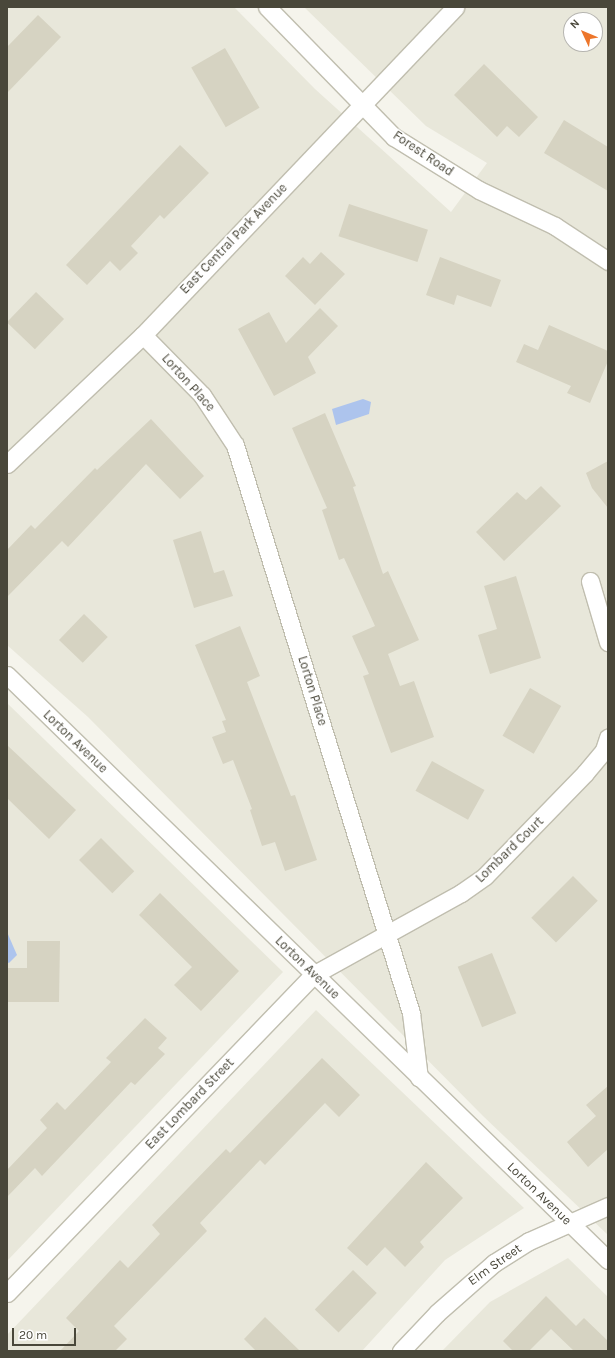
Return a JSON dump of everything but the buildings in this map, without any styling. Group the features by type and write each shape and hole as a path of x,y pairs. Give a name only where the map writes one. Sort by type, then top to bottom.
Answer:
{"street":[{"name":"Forest Road","path":"267,7 394,137 478,190 554,226 608,261"},
{"name":"East Central Park Avenue","path":"7,464 143,335 455,7"},
{"name":"Lorton Place","path":"143,335 202,395 235,445 411,1013 419,1078"},
{"path":"590,580 608,642"},
{"name":"Lorton Avenue","path":"7,675 313,975 608,1260"},
{"name":"Lombard Court","path":"387,934 461,893 485,876 585,773 604,750 608,738"},
{"name":"East Lombard Street","path":"7,1293 313,975 387,934"},
{"name":"Elm Street","path":"401,1351 437,1313 494,1263 530,1241 608,1206"}],"shaded area":[{"path":"7,7 234,7 315,89 451,212 487,163 426,126 304,7 608,7 608,1235 483,1116 88,717 7,645"},
{"path":"7,703 283,972 7,1261"},
{"path":"316,1010 524,1208 445,1260 362,1351 7,1351 7,1335"},
{"path":"568,1258 608,1297 608,1351 442,1351 490,1302"}],"water":[{"path":"363,399 371,402 369,414 336,425 332,409"},
{"path":"7,932 17,955 9,963 7,962"}]}
